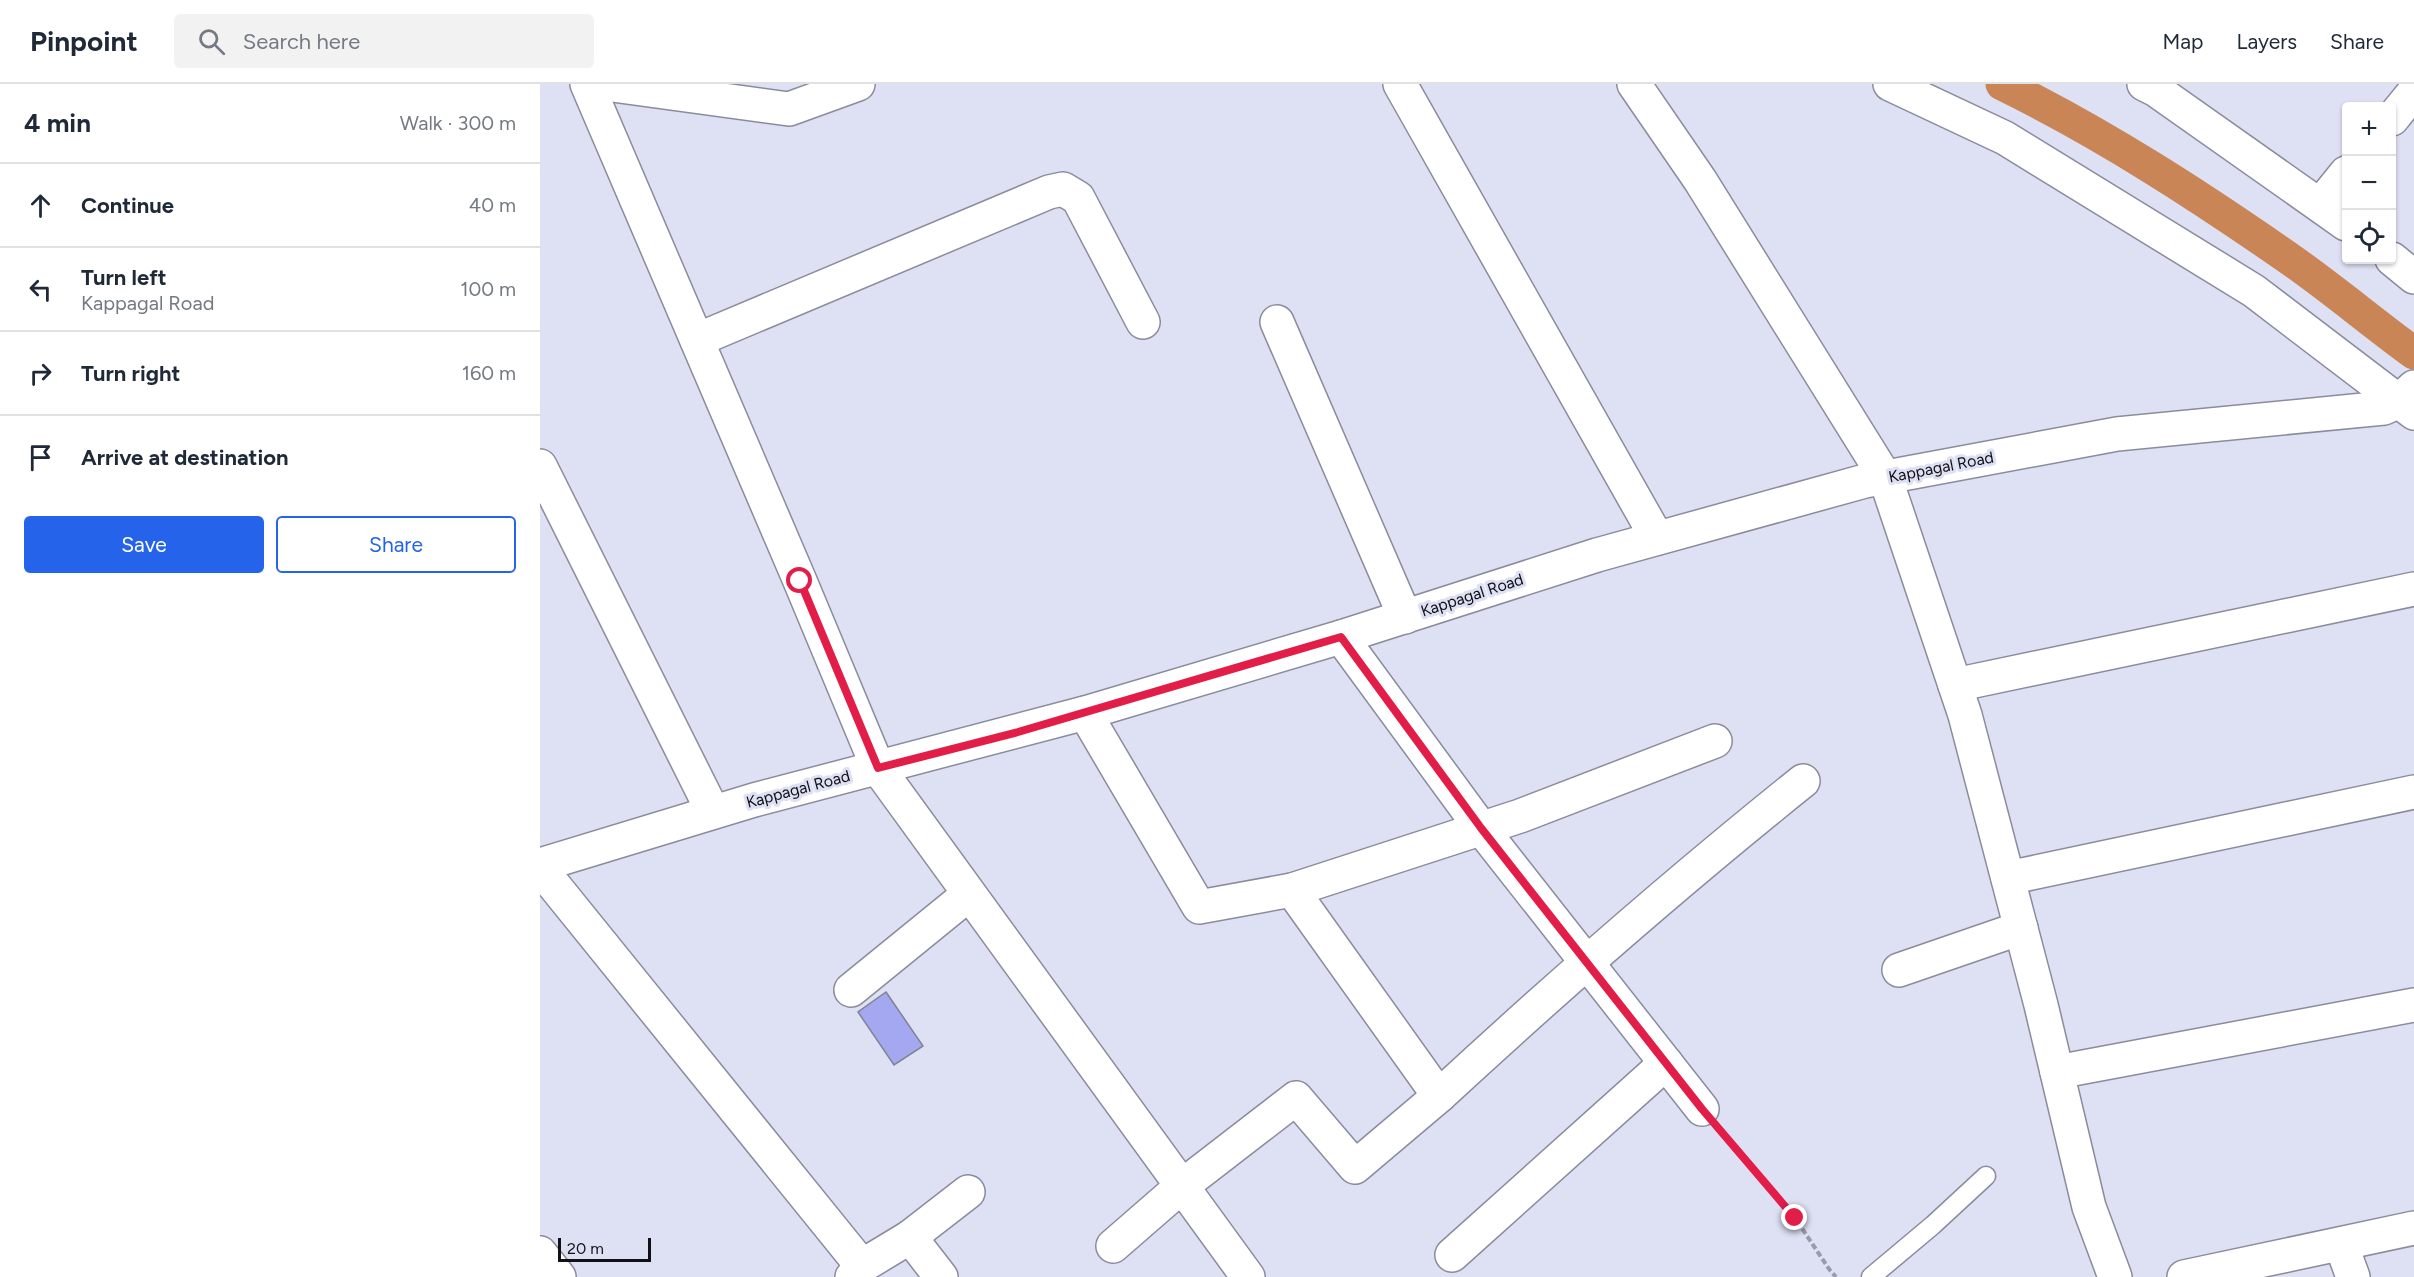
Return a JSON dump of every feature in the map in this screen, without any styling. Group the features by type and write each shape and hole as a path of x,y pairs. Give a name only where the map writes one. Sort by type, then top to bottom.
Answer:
{"street":[{"path":"587,84 878,768 1248,1277"},
{"path":"605,84 789,109 822,90 858,84"},
{"path":"1400,84 1657,538"},
{"path":"1634,84 1700,180 1886,477 1965,715 2021,928 2090,1207 2115,1277"},
{"path":"1890,84 2005,138 2254,291 2409,401"},
{"path":"2154,86 2342,221"},
{"path":"2396,113 2414,92"},
{"path":"2321,204 2342,178"},
{"path":"697,340 1049,192 1063,189 1078,198 1143,322"},
{"path":"2396,263 2414,277"},
{"path":"1277,322 1405,617"},
{"name":"Kappagal Road","path":"540,866 713,812 1085,712 1341,637 1597,555 1886,477 2116,434 2364,411 2409,401"},
{"path":"540,466 713,812"},
{"path":"1955,685 2414,589"},
{"path":"1341,637 1481,828 1702,1109"},
{"path":"1085,712 1199,907 1292,890 1481,828 1715,741"},
{"path":"1113,1246 1182,1186 1296,1098 1355,1167 1439,1096 1586,961 1707,858 1803,781"},
{"path":"2008,878 2414,792"},
{"path":"540,866 857,1272 910,1237 968,1192"},
{"path":"1292,890 1439,1096"},
{"path":"851,990 969,894"},
{"path":"1899,970 2021,928"},
{"path":"2057,1072 2414,1005"},
{"path":"1452,1255 1666,1063"},
{"path":"2184,1277 2414,1228"},
{"path":"910,1237 941,1277"},
{"path":"2342,1244 2353,1277"},
{"path":"540,1253 559,1277"}],"lane":[{"path":"1871,1277 1934,1225 1986,1176"}],"path":[{"path":"1702,1109 1795,1218 1836,1277"}],"building":[{"path":"886,992 923,1046 894,1065 858,1012"}],"waterway":[{"path":"2002,84 2115,145 2188,190 2294,262 2414,353"}],"route":[{"path":"800,581 878,768 1018,732 1341,637 1481,828 1702,1109 1795,1218"}]}
